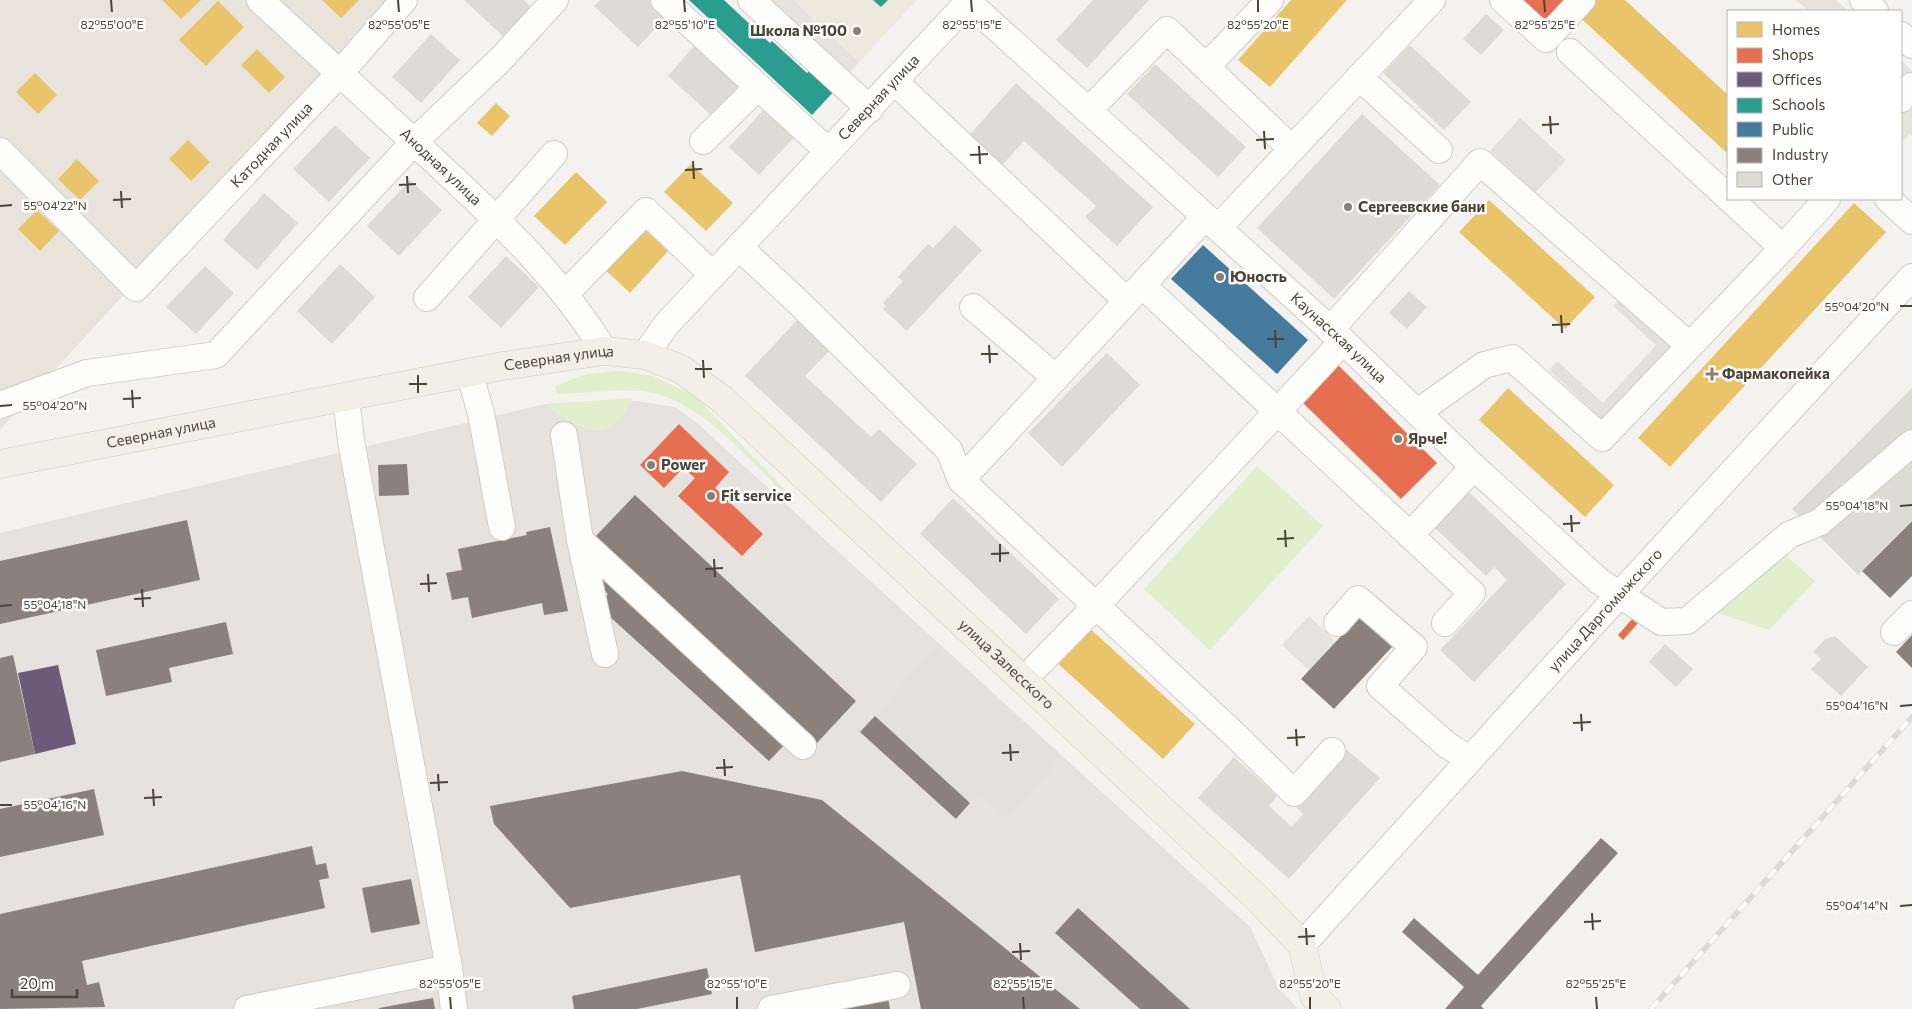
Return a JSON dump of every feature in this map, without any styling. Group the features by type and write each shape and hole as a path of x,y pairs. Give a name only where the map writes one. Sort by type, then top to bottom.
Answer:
{"main road":[{"name":"Северная улица","path":"0,464 469,372 604,350 645,355"},
{"name":"улица Залесского","path":"645,355 681,369 723,400 1258,899 1302,945"},
{"path":"1302,945 1314,996 1327,1009"}],"street":[{"name":"Анодная улица","path":"260,0 497,220 566,293 586,320 604,350"},
{"name":"Катодная улица","path":"0,151 136,288 340,73 404,0"},
{"path":"664,0 828,152"},
{"path":"751,0 870,109"},
{"path":"1206,67 1270,0"},
{"path":"960,480 1134,293 1292,149 1432,0"},
{"path":"1502,0 1546,39 1582,0"},
{"path":"1863,0 1874,10"},
{"name":"Северная улица","path":"645,355 666,325 870,109 968,1"},
{"name":"Каунасская улица","path":"968,1 1337,335 1474,468 1599,581 1662,622 1687,621 1789,535 1820,522 1912,443"},
{"path":"0,405 87,373 216,355 414,142 501,59 546,3"},
{"path":"1088,111 1167,30 1292,149"},
{"path":"1902,35 1912,45"},
{"path":"1570,52 1727,196"},
{"path":"1359,77 1439,150"},
{"path":"894,81 1134,293 1277,412 1472,593 1445,623"},
{"path":"1902,98 1912,86"},
{"path":"703,141 758,87"},
{"path":"427,298 554,154"},
{"path":"1036,667 1096,606 1277,412 1337,335 1480,162 1689,345"},
{"path":"1731,200 1783,248"},
{"path":"1418,412 1484,364 1512,358 1602,438 1783,248 1826,200"},
{"path":"1889,200 1912,221"},
{"path":"566,293 646,211 713,275"},
{"path":"739,247 798,300 950,450 960,480 1236,736 1294,793 1332,751"},
{"name":"улица Даргомыжского","path":"1302,945 1468,759 1912,277"},
{"path":"973,307 1056,378"},
{"path":"469,372 481,413 502,527"},
{"path":"346,397 351,441 449,968 454,1009"},
{"path":"564,435 580,540 605,654"},
{"path":"1410,535 1474,468"},
{"path":"580,540 803,746"},
{"path":"1337,623 1358,599 1414,647 1380,686 1447,745 1468,759"},
{"path":"247,1009 449,968"},
{"path":"771,1009 897,985"}],"shaded area":[{"path":"0,0 393,0 0,430"},
{"path":"762,0 793,0 859,62 845,78"},
{"name":"Школа №100","path":"793,0 917,0 859,62"},
{"path":"1796,0 1836,0 1847,10 1808,10"},
{"path":"1902,61 1912,71 1912,76 1902,87"},
{"path":"1912,98 1912,136 1909,134 1902,142 1902,108"},
{"path":"1520,118 1566,160 1535,193 1490,151"},
{"path":"1623,295 1678,345 1606,423 1549,370 1557,361 1603,403 1656,345 1613,306"},
{"path":"637,401 675,407 698,424 1250,927 1279,989 1298,1009 0,1009 0,533 545,404"},
{"path":"1309,616 1336,642 1309,670 1282,645"},
{"path":"937,646 1062,757 1006,818 980,793 970,803 875,716"}],"green space":[{"path":"619,371 653,376 695,396 789,494 786,496 738,447 702,416 662,395 641,391 557,394 555,386 587,374"},
{"path":"633,398 622,416 610,427 603,430 586,428 571,422 546,404"},
{"path":"1257,466 1323,526 1210,650 1144,589"},
{"path":"1783,553 1815,581 1769,630 1718,613 1720,608"}],"building: Homes":[{"path":"162,0 201,0 181,19"},
{"path":"322,0 359,0 341,18"},
{"path":"1291,0 1347,0 1270,87 1238,60"},
{"path":"1581,0 1625,0 1727,94 1727,153 1572,10"},
{"path":"218,1 244,27 206,66 179,40"},
{"path":"257,49 285,77 269,93 241,65"},
{"path":"35,73 57,95 38,114 16,92"},
{"path":"496,103 510,116 492,136 477,123"},
{"path":"188,140 210,162 191,181 169,159"},
{"path":"77,159 99,181 80,200 58,179"},
{"path":"691,164 733,203 706,231 664,192"},
{"path":"576,172 607,202 565,245 534,216"},
{"path":"1489,200 1595,297 1565,329 1459,232"},
{"path":"1854,203 1886,232 1670,467 1638,438"},
{"path":"37,210 59,231 40,251 18,229"},
{"path":"636,221 668,251 630,293 597,262"},
{"path":"1508,388 1614,485 1585,517 1479,420"},
{"path":"1086,625 1195,724 1163,759 1054,660"}],"building: Shops":[{"path":"1524,0 1575,0 1550,25"},
{"path":"1337,364 1437,463 1401,499 1301,401"},
{"path":"679,424 729,472 715,488 763,534 742,556 678,496 695,478 683,468 664,488 640,465"},
{"path":"1633,618 1639,622 1623,640 1618,635"}],"building: Offices":[{"path":"58,665 76,744 35,754 18,673"}],"building: Schools":[{"path":"689,0 724,0 770,43 772,41 807,73 814,66 837,88 812,115"},
{"path":"873,0 888,0 881,7"}],"building: Public":[{"path":"1203,245 1308,340 1277,374 1171,279"}],"building: Industry":[{"path":"407,464 409,495 379,496 378,465"},
{"path":"635,495 856,701 816,744 595,537"},
{"path":"187,520 200,580 0,624 0,561"},
{"path":"1912,521 1912,576 1890,598 1862,571"},
{"path":"550,527 568,611 544,615 542,603 472,618 468,597 452,600 446,573 462,570 458,549 527,535 526,532"},
{"path":"602,573 787,742 769,761 598,606 608,594 594,581"},
{"path":"1359,617 1392,647 1334,709 1301,679"},
{"path":"226,622 233,654 169,668 172,682 106,696 96,650"},
{"path":"1912,635 1912,668 1896,652"},
{"path":"13,655 35,754 0,762 0,658"},
{"path":"875,716 970,803 956,819 860,732"},
{"path":"682,771 822,800 1080,1009 921,1009 904,922 755,952 740,875 570,908 494,824 490,806"},
{"path":"94,789 104,835 0,857 0,809"},
{"path":"1601,838 1618,853 1481,1006 1484,1009 1445,1009 1464,987 1402,932 1414,918 1478,975"},
{"path":"312,846 316,865 326,863 329,878 319,880 325,908 82,961 87,985 99,982 105,1007 0,1009 0,914"},
{"path":"411,879 420,924 371,933 362,888"},
{"path":"1078,908 1190,1009 1140,1009 1055,933"},
{"path":"707,968 712,994 637,1009 574,1009 572,996"},
{"path":"433,998 435,1009 379,1009 379,1008"},
{"path":"888,998 890,1009 836,1009"}],"building: Other":[{"path":"464,0 524,0 534,10 507,40"},
{"path":"600,0 649,0 667,16 638,47 594,6"},
{"path":"1093,0 1149,0 1087,68 1056,40"},
{"path":"1486,14 1504,30 1481,55 1463,39"},
{"path":"431,34 460,60 421,103 392,77"},
{"path":"695,45 740,84 712,116 668,76"},
{"path":"1410,45 1471,102 1444,130 1383,73"},
{"path":"1155,64 1246,147 1218,177 1127,94"},
{"path":"1016,83 1153,207 1117,246 1085,217 1096,206 1024,141 998,170 965,140"},
{"path":"769,104 799,132 759,175 729,147"},
{"name":"Сергеевские бани","path":"1362,114 1440,185 1334,299 1257,228"},
{"path":"335,125 370,158 329,202 293,169"},
{"path":"410,180 442,210 399,256 367,226"},
{"path":"264,193 298,223 257,270 223,240"},
{"path":"955,225 982,250 907,331 883,309 886,306 883,303 903,281 898,277 928,244 933,248"},
{"path":"506,256 539,287 501,328 468,297"},
{"path":"340,264 375,297 332,344 297,311"},
{"path":"205,266 234,293 196,334 166,307"},
{"path":"1409,291 1427,307 1407,329 1389,313"},
{"path":"799,318 832,348 805,376 871,437 879,429 917,464 881,502 745,376"},
{"path":"1107,353 1140,385 1062,467 1028,433"},
{"path":"1912,388 1912,521 1858,575 1792,509"},
{"path":"1468,491 1566,584 1474,682 1440,650 1507,580 1494,567 1486,576 1434,527"},
{"path":"953,498 1059,599 1026,634 920,534"},
{"path":"1835,636 1868,667 1841,696 1811,669 1821,659 1813,652 1825,639"},
{"path":"1665,644 1693,669 1676,687 1649,662"},
{"path":"1347,750 1380,778 1289,879 1198,798 1234,757 1277,796 1269,806 1292,827 1303,814 1296,807"}],"railway":[{"path":"1651,1009 1912,717"}],"place":[{"name":"Школа №100","path":"857,31"},
{"name":"Сергеевские бани","path":"1348,207"},
{"name":"Юность","path":"1220,277"},
{"name":"Фармакопейка","path":"1712,374"},
{"name":"Ярче!","path":"1398,439"},
{"name":"Power","path":"651,465"},
{"name":"Fit service","path":"711,496"}]}
